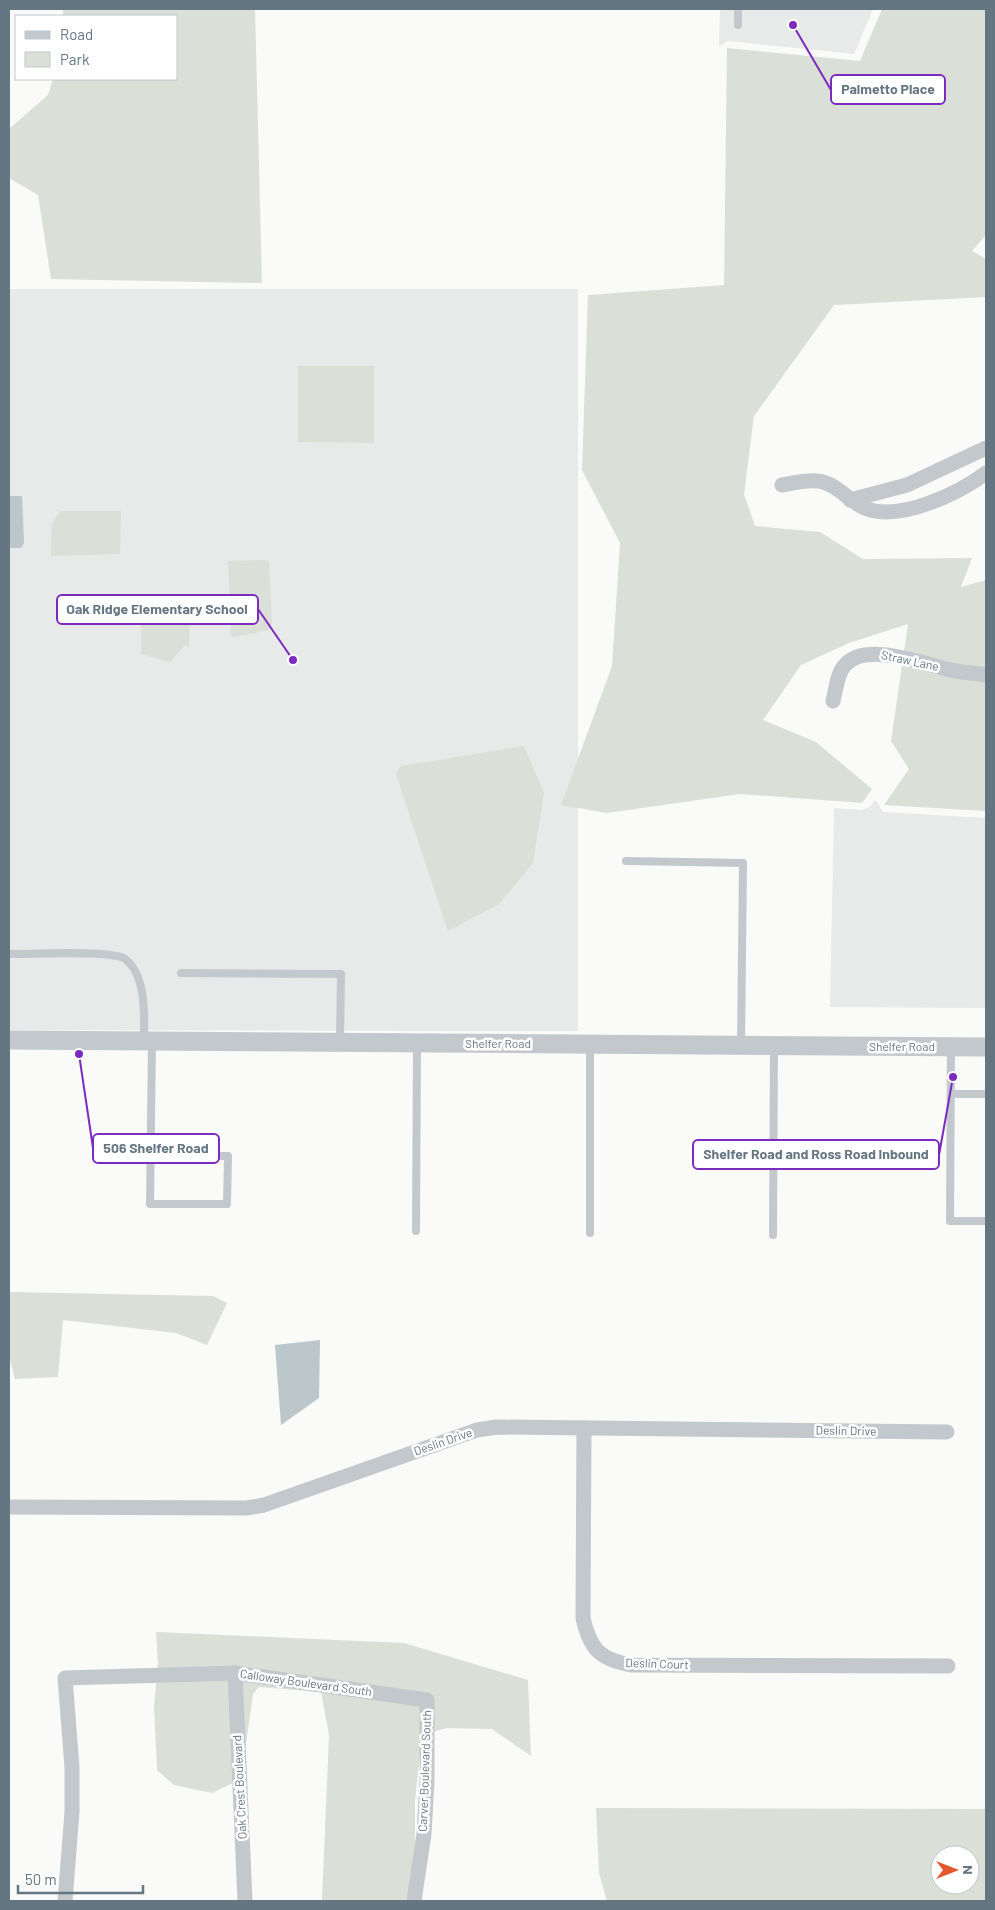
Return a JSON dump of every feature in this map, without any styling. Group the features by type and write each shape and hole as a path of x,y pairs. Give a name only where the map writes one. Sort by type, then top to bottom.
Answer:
{"street":[{"path":"850,500 907,485 986,448"},
{"path":"782,485 818,481 832,486 850,500 866,509 876,511 902,509 941,500 986,473"},
{"name":"Straw Lane","path":"833,701 842,669 846,663 871,654 888,655 955,671 986,675"},
{"name":"Shelfer Road","path":"9,1040 986,1047"},
{"name":"Deslin Drive","path":"9,1507 247,1508 264,1505 477,1430 497,1427 947,1432"},
{"name":"Deslin Court","path":"584,1428 583,1618 592,1646 602,1656 616,1663 632,1665 948,1666"},
{"name":"Calloway Boulevard South","path":"65,1901 72,1812 72,1767 65,1678 235,1673 427,1700"},
{"name":"Oak Crest Boulevard","path":"235,1673 245,1901"},
{"name":"Carver Boulevard South","path":"414,1901 424,1834 427,1700"}],"lane":[{"path":"738,9 738,24"},
{"path":"626,861 743,863 741,1045"},
{"path":"9,954 107,954 124,958 134,969 139,982 148,1041 150,1204 227,1204 228,1156 150,1156"},
{"path":"181,973 341,974 340,1042"},
{"path":"416,1231 418,1043"},
{"path":"590,1044 590,1232"},
{"path":"773,1235 774,1046"},
{"path":"950,1047 950,1221 986,1221"},
{"path":"950,1094 986,1094"}],"shaded area":[{"path":"720,9 873,9 854,54 728,41 719,47"},
{"path":"9,289 578,289 578,1031 9,1030"},
{"path":"9,496 22,496 24,543 21,548 9,548"},
{"path":"876,801 883,812 986,818 986,1008 830,1007 834,808 862,810 870,807"},
{"path":"320,1340 319,1398 281,1425 275,1345"}],"green space":[{"path":"63,9 255,9 262,283 51,279 38,195 9,178 9,129 48,95 53,80 178,80 178,15 63,15"},
{"path":"882,9 986,9 986,235 972,251 986,259 986,297 834,305 754,416 744,494 755,526 820,532 863,559 972,558 961,587 986,580 986,811 884,805 909,769 891,741 908,624 849,643 801,665 763,720 816,742 872,789 862,803 740,794 607,813 561,805 612,666 620,543 582,470 588,295 724,285 727,48 860,61"},
{"path":"298,366 374,366 374,443 298,442"},
{"path":"60,511 121,511 120,554 51,556 52,524"},
{"path":"267,560 269,562 272,621 270,630 233,637 231,635 228,561"},
{"path":"141,612 190,613 189,647 185,645 170,662 141,654"},
{"path":"524,746 544,793 533,863 499,904 448,931 396,774 401,766"},
{"path":"9,1292 213,1296 227,1303 207,1345 176,1333 63,1320 58,1377 15,1379 9,1356"},
{"path":"156,1632 404,1643 528,1680 531,1756 492,1729 447,1728 422,1735 415,1801 415,1901 322,1901 329,1735 321,1692 259,1687 253,1694 241,1779 212,1793 174,1785 157,1770 154,1706 158,1664"},
{"path":"596,1808 986,1809 986,1901 607,1901 599,1873"}],"place":[{"name":"Palmetto Place","path":"793,25"},
{"name":"Oak Ridge Elementary School","path":"293,660"},
{"name":"506 Shelfer Road","path":"79,1054"},
{"name":"Shelfer Road and Ross Road Inbound","path":"953,1077"}]}
